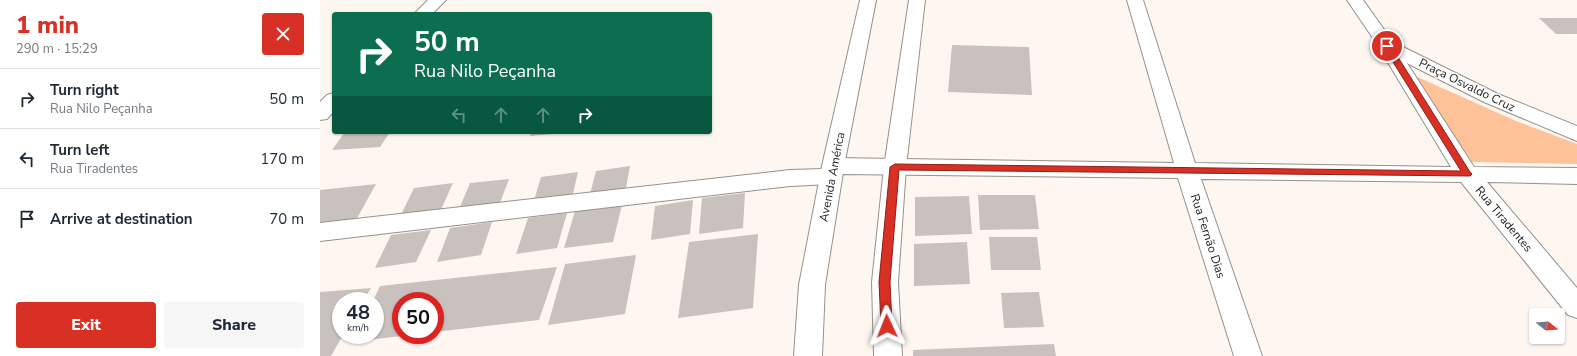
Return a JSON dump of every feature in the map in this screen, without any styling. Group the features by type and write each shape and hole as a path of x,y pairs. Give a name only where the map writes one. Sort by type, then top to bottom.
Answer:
{"street":[{"path":"424,12 438,0"},
{"name":"Avenida América","path":"808,356 812,285 832,171 868,0"},
{"path":"888,356 885,282 895,167 917,0"},
{"name":"Rua Fernão Dias","path":"1135,0 1187,171 1248,356"},
{"name":"Praça Osvaldo Cruz","path":"1354,0 1387,46 1491,98 1577,134"},
{"name":"Rua Tiradentes","path":"1387,46 1467,174 1577,307"},
{"path":"320,114 332,101"},
{"path":"320,232 790,178 832,171 895,167 1577,176"}],"shaded area":[{"path":"1413,75 1516,121 1577,144 1577,164 1472,162"}],"building":[{"path":"1539,18 1577,18 1577,34 1556,34"},
{"path":"952,45 1029,47 1032,95 948,92"},
{"path":"344,134 389,134 380,147 332,150"},
{"path":"531,134 551,134 530,136"},
{"path":"630,166 625,193 589,198 596,171"},
{"path":"578,172 572,198 533,204 541,177"},
{"path":"509,179 498,208 457,214 470,183"},
{"path":"453,183 439,214 399,219 414,188"},
{"path":"376,184 356,220 320,224 320,190"},
{"path":"745,193 743,228 699,234 702,198"},
{"path":"978,195 1035,195 1039,229 980,230"},
{"path":"969,196 972,234 915,236 915,197"},
{"path":"693,200 690,234 651,240 655,206"},
{"path":"622,205 613,242 564,248 575,211"},
{"path":"567,213 557,248 516,254 528,218"},
{"path":"492,222 481,255 437,262 450,228"},
{"path":"431,230 416,262 375,268 391,235"},
{"path":"758,234 753,308 678,318 689,242"},
{"path":"989,237 1037,237 1041,270 991,270"},
{"path":"967,242 970,284 914,286 914,244"},
{"path":"636,255 625,314 548,325 565,264"},
{"path":"557,267 539,320 444,331 444,292 392,292 392,337 384,338 384,292 377,292 380,286"},
{"path":"371,288 369,292 332,292 332,344 338,344 331,356 320,356 320,292"},
{"path":"1039,292 1044,327 1004,328 1001,293"},
{"path":"1054,344 1056,356 913,356 913,350"}],"route":[{"path":"887,326 885,282 895,167 1467,174 1387,46"}]}
